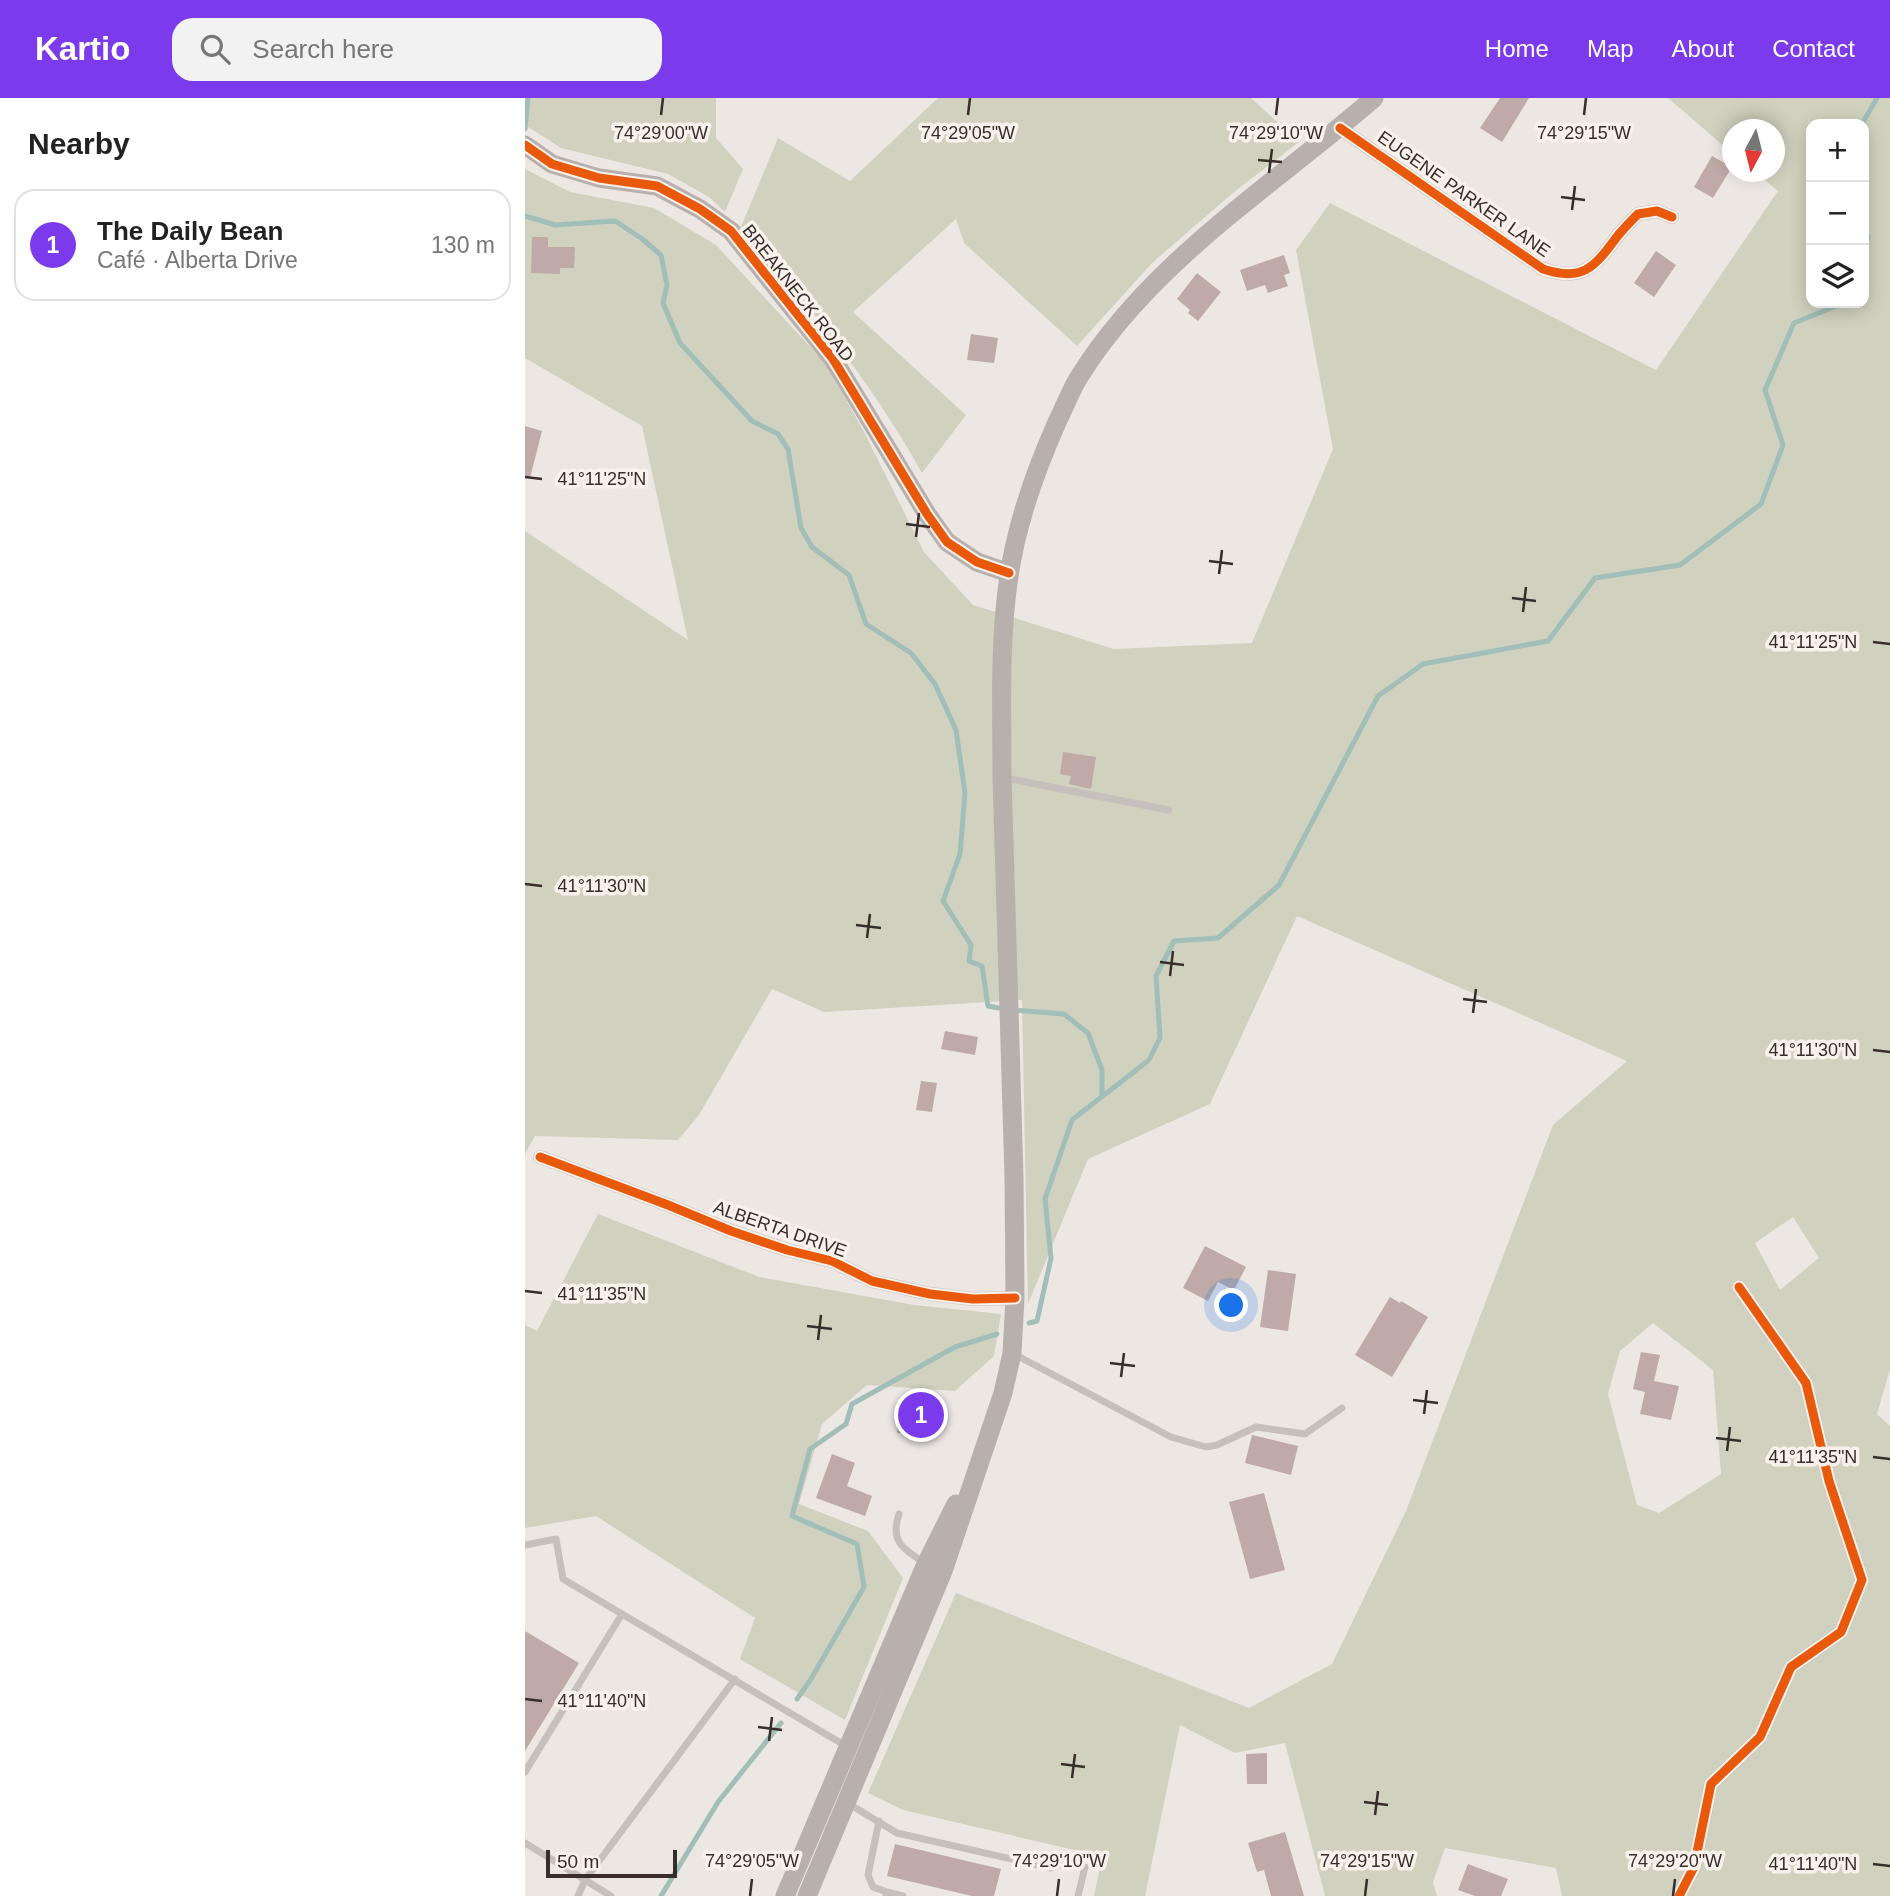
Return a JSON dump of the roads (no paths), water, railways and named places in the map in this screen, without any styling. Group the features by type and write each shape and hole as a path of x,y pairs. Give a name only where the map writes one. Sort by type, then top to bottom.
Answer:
{"main road":[{"path":"807,1896 846,1803 935,1567 987,1440 1003,1393 1011,1353 1015,1298 1011,1021 1002,777 1004,609 1009,573 1025,505 1044,453 1078,379 1105,340 1135,304 1241,206 1374,98"},
{"name":"BREAKNECK ROAD","path":"525,145 552,164 599,178 657,186 700,209 731,231 833,359 927,514 947,542 977,562 1009,573"},
{"path":"785,1896 847,1746 935,1567"}],"street":[{"name":"EUGENE PARKER LANE","path":"1340,128 1543,269 1560,275 1579,274 1597,264 1618,234 1638,214 1657,211 1672,216"},
{"name":"ALBERTA DRIVE","path":"540,1157 731,1231 787,1250 832,1261 872,1281 973,1299 1015,1298"},
{"path":"1679,1896 1693,1867 1711,1784 1760,1737 1791,1667 1841,1632 1862,1580 1829,1482 1806,1383 1739,1287"}],"lane":[{"path":"1002,777 1169,810"},
{"path":"1011,1353 1171,1437 1206,1447 1217,1445 1256,1427 1305,1434 1342,1409"},
{"path":"899,1514 894,1528 901,1548 935,1567"},
{"path":"525,1545 555,1539 563,1579 847,1746"},
{"path":"525,1772 622,1614"},
{"path":"578,1896 585,1880 735,1679"},
{"path":"846,1803 897,1833 1051,1868 1066,1863 1084,1867 1078,1896"},
{"path":"879,1821 868,1875 873,1887 886,1894 903,1896"},
{"path":"525,1843 611,1896"}],"waterway":[{"path":"525,129 528,98"},
{"path":"1865,119 1877,98"},
{"path":"525,216 555,225 615,221 661,255 667,285 663,303 680,343 752,421 778,434 788,449 801,528 812,547 849,575 866,624 911,653 935,684 956,730 965,793 960,854 943,901 971,945 969,961 982,966 988,1006 1004,1009"},
{"path":"1029,1323 1037,1321 1051,1258 1045,1199 1072,1120 1149,1060 1160,1038 1156,976 1174,941 1218,938 1279,885 1378,696 1423,664 1548,641 1595,578 1680,565 1761,504 1783,445 1765,390 1794,323 1832,308"},
{"path":"1014,1010 1064,1014 1088,1033 1102,1070 1102,1096"},
{"path":"797,1699 864,1587 857,1544 792,1516 810,1449 846,1424 852,1404 955,1347 997,1334"},
{"path":"661,1896 718,1802 781,1723"}],"place":[{"name":"The Daily Bean","path":"921,1415"}]}
